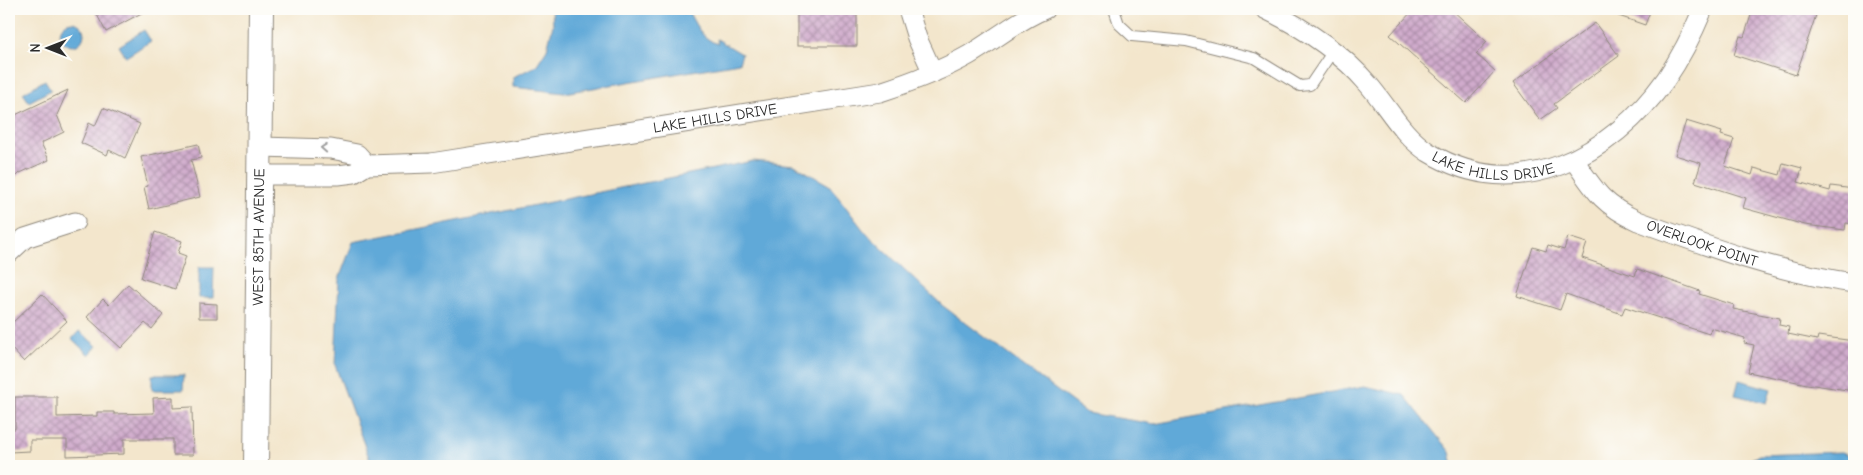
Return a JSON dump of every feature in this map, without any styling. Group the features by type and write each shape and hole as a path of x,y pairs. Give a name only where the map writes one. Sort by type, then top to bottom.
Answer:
{"street":[{"name":"WEST 85TH AVENUE","path":"256,466 262,9"},
{"path":"908,9 917,38 933,73"},
{"name":"LAKE HILLS DRIVE","path":"260,176 338,176 354,173 368,166 431,163 853,98 880,92 933,73 970,54 1021,20 1045,9"},
{"name":"LAKE HILLS DRIVE","path":"1265,9 1306,30 1333,50 1362,78 1387,111 1412,139 1428,151 1445,160 1480,172 1502,176 1539,173 1574,160 1588,153 1618,130 1655,94 1667,78 1686,46 1703,9"},
{"path":"261,147 331,149 357,154 368,166"},
{"name":"OVERLOOK POINT","path":"1574,160 1595,191 1606,203 1638,221 1757,262 1799,273 1854,283"},
{"path":"9,253 25,238 76,222"}],"lane":[{"path":"1114,9 1120,24 1132,36 1186,41 1254,58 1300,86 1310,85 1333,50"}],"water":[{"path":"552,9 687,9 699,30 707,38 718,44 717,39 742,54 739,63 564,93 513,87 513,77 536,66 547,49 553,25"},
{"path":"72,22 81,25 84,34 81,43 72,46 63,43 60,34 63,25"},
{"path":"144,30 151,41 126,57 119,46"},
{"path":"45,80 51,90 29,102 23,93"},
{"path":"753,161 794,165 829,185 865,232 943,306 1087,413 1154,424 1365,386 1404,395 1450,452 1453,466 372,466 335,365 339,279 353,242"},
{"path":"199,267 214,267 213,298 199,298"},
{"path":"79,331 97,346 89,355 72,339"},
{"path":"152,375 184,375 183,390 152,390"},
{"path":"1739,380 1771,389 1767,403 1735,395"},
{"path":"1842,452 1854,457 1854,466 1739,466 1759,455"}],"building":[{"path":"94,9 149,9 106,32"},
{"path":"797,9 857,9 857,46 797,46"},
{"path":"1414,9 1451,9 1487,42 1476,54 1495,71 1466,103 1390,35"},
{"path":"1604,9 1651,9 1645,25 1604,11"},
{"path":"1753,9 1818,9 1796,75 1734,55 1740,36 1744,37"},
{"path":"1595,23 1619,56 1554,104 1557,108 1540,120 1513,83"},
{"path":"68,90 57,115 64,132 41,143 49,160 20,173 9,184 9,152 15,149 9,136 9,118"},
{"path":"103,108 140,124 125,158 109,150 107,155 81,143 89,123 95,126"},
{"path":"1686,121 1722,132 1721,135 1734,139 1725,166 1752,175 1754,168 1780,175 1783,163 1802,168 1798,182 1830,191 1831,186 1854,189 1854,224 1846,223 1845,230 1805,225 1743,208 1746,198 1695,182 1701,163 1675,155"},
{"path":"198,144 201,158 191,160 200,197 149,209 144,187 148,186 141,157"},
{"path":"155,232 182,241 178,253 186,256 175,289 141,278"},
{"path":"1568,237 1587,243 1582,258 1635,276 1637,269 1700,291 1699,294 1734,305 1733,309 1780,318 1779,325 1789,327 1788,334 1817,340 1818,336 1854,341 1854,391 1748,372 1754,345 1744,343 1745,338 1711,328 1709,334 1625,307 1622,314 1566,294 1560,310 1517,296 1533,247 1546,251 1548,245 1564,250"},
{"path":"128,284 163,315 152,329 145,323 121,348 87,317 103,299 109,305"},
{"path":"42,294 67,321 24,362 9,346 9,326"},
{"path":"199,303 217,304 217,318 199,318"},
{"path":"15,397 57,397 57,417 97,416 97,412 114,412 114,414 154,413 153,398 173,397 173,408 192,407 193,455 173,455 173,439 124,439 124,454 67,456 67,440 30,440 30,451 9,452 9,429 15,429"}]}
